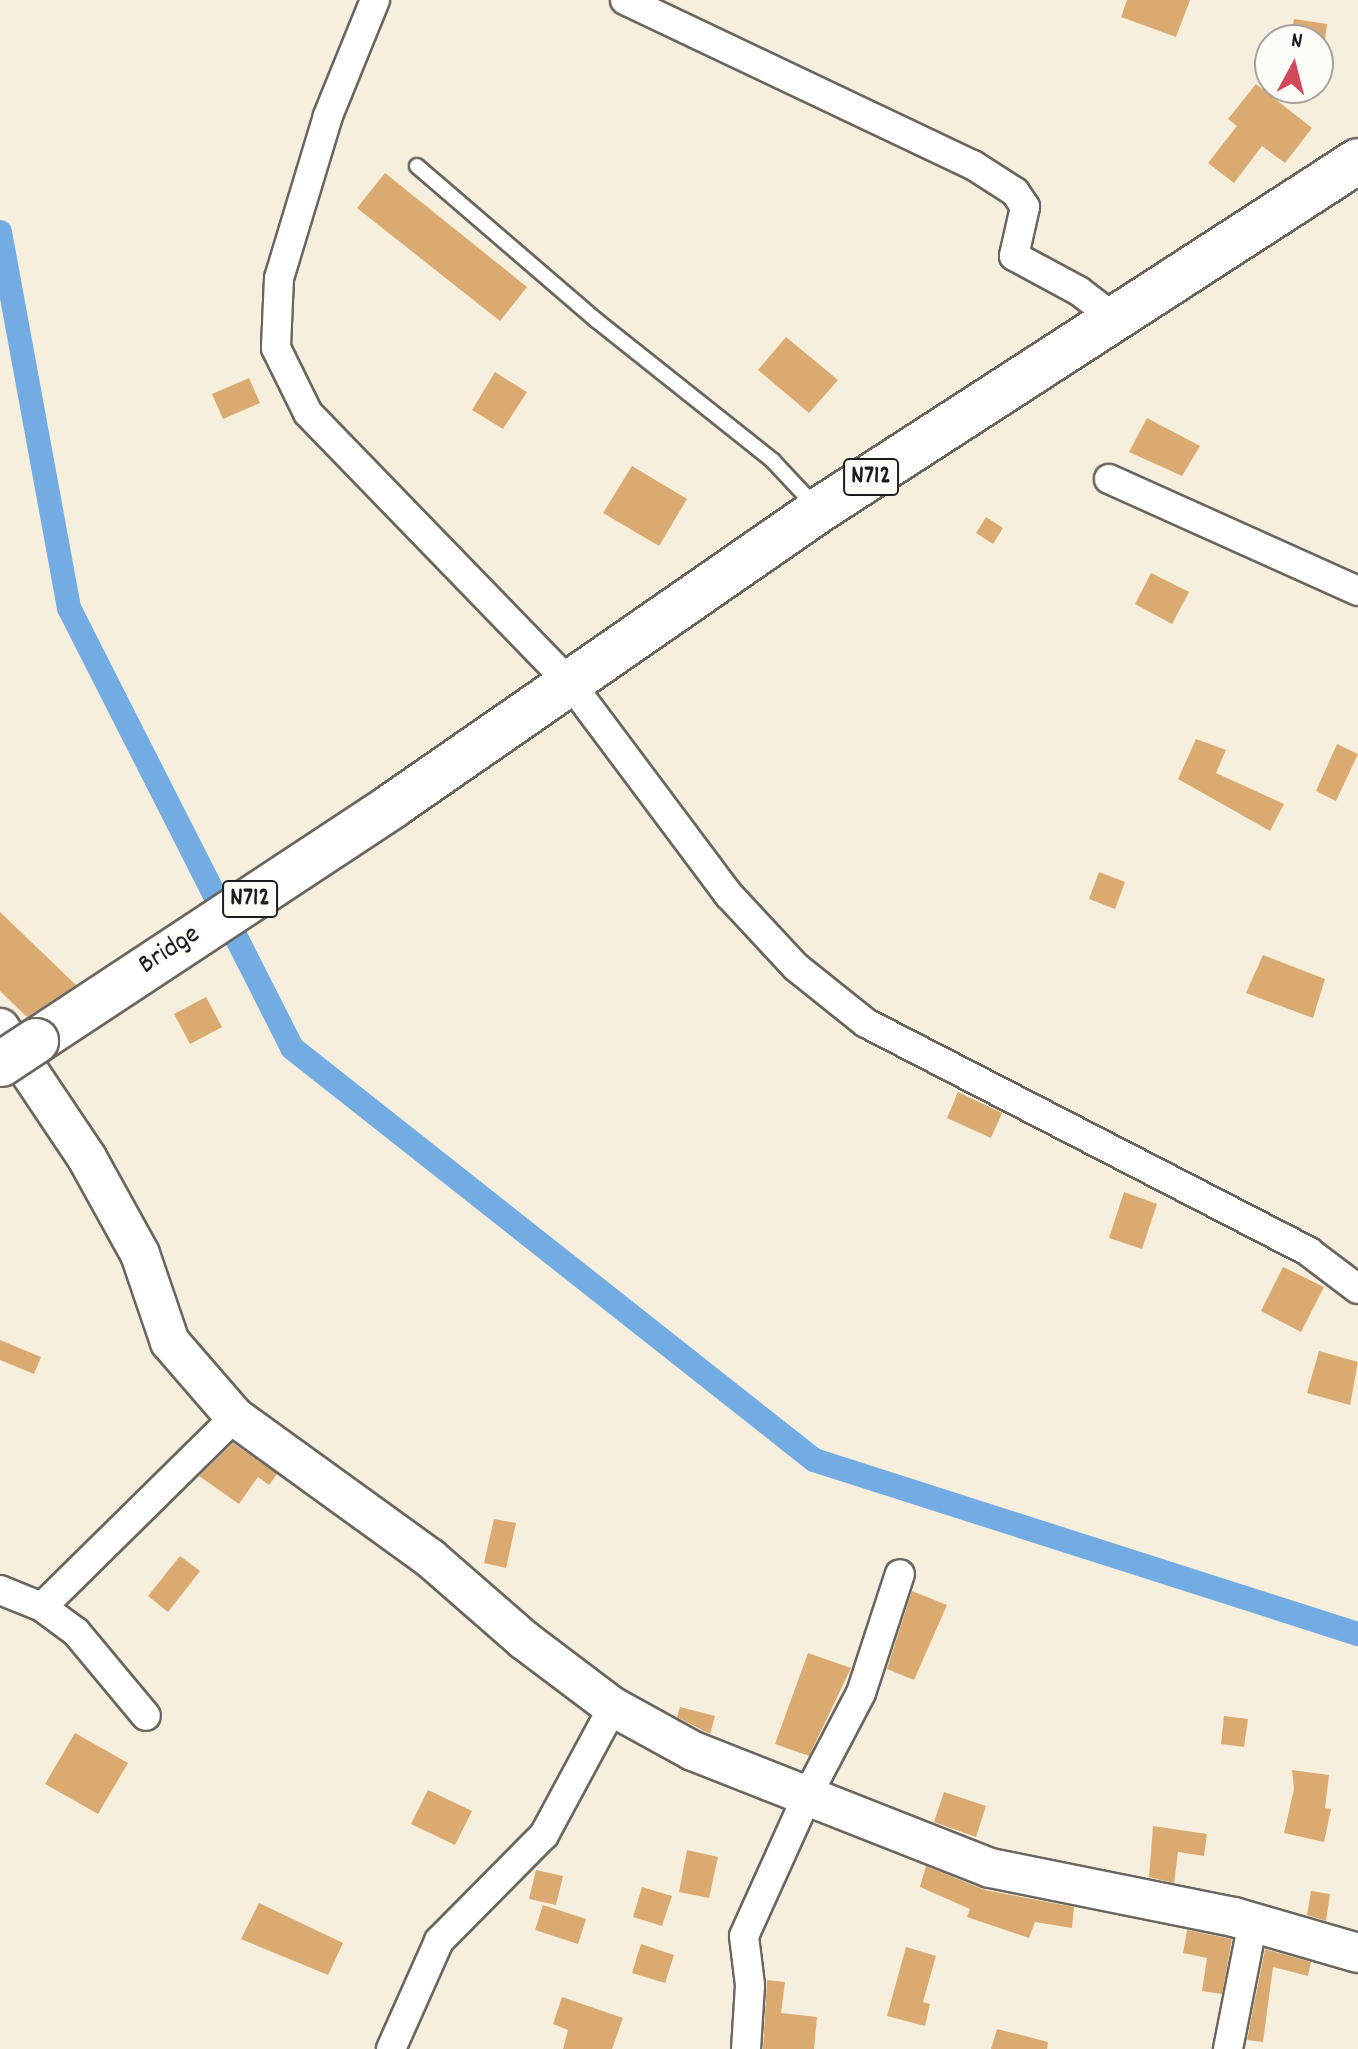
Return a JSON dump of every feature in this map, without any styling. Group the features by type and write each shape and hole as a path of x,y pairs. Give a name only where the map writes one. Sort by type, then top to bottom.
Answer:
{"highway":[{"name":"N712","path":"571,684 819,510 1358,161"},
{"name":"Bridge","path":"9,1049 108,991 392,806 571,684"}],"street":[{"path":"375,0 328,116 279,278 276,348 308,413 571,684 729,895 796,967 866,1023 1309,1252 1358,1289"},
{"path":"625,0 973,165 1015,192 1025,207 1014,256 1079,291 1114,318"},
{"path":"1109,479 1358,591"},
{"path":"9,1049 87,1158 140,1254 170,1342 235,1417 430,1558 524,1640 613,1707 693,1751 990,1868 1253,1922 1358,1953"},
{"path":"42,1607 235,1417"},
{"path":"746,2049 750,1985 744,1936 808,1794 861,1693 900,1574"},
{"path":"0,1590 42,1607 76,1632 146,1716"},
{"path":"391,2049 439,1941 544,1835 613,1707"},
{"path":"1228,2049 1253,1922"}],"lane":[{"path":"417,166 596,320 773,461 819,510"}],"building":[{"path":"1127,0 1190,0 1176,37 1121,17"},
{"path":"1294,19 1327,24 1293,24"},
{"path":"1254,86 1254,104 1281,104 1312,128 1285,163 1262,146 1234,183 1208,163 1237,126 1228,119"},
{"path":"385,173 527,287 500,321 357,208"},
{"path":"786,337 838,380 809,413 758,370"},
{"path":"495,372 527,392 503,429 472,410"},
{"path":"249,378 260,403 223,419 212,394"},
{"path":"1147,418 1200,446 1182,476 1129,452"},
{"path":"632,466 687,499 659,546 603,513"},
{"path":"986,517 1003,528 993,544 976,533"},
{"path":"1151,573 1189,592 1172,624 1135,604"},
{"path":"1196,739 1226,750 1216,773 1284,804 1270,831 1178,779"},
{"path":"1337,744 1358,754 1336,801 1316,791"},
{"path":"1099,872 1125,882 1115,909 1089,899"},
{"path":"0,912 76,985 27,1017 0,991"},
{"path":"1263,955 1325,979 1313,1018 1246,993"},
{"path":"206,997 222,1027 190,1044 174,1014"},
{"path":"958,1092 1002,1113 991,1138 947,1118"},
{"path":"1124,1192 1157,1204 1142,1249 1109,1238"},
{"path":"1283,1267 1324,1287 1301,1332 1261,1311"},
{"path":"0,1340 41,1357 34,1374 0,1360"},
{"path":"1319,1351 1358,1362 1350,1405 1307,1393"},
{"path":"233,1443 277,1474 269,1485 258,1477 239,1504 199,1476"},
{"path":"494,1519 516,1523 506,1568 484,1563"},
{"path":"180,1556 200,1571 168,1612 148,1596"},
{"path":"912,1591 947,1605 914,1680 887,1669"},
{"path":"808,1653 851,1668 809,1756 775,1744"},
{"path":"680,1707 715,1716 710,1734 677,1717"},
{"path":"1224,1716 1248,1719 1244,1747 1221,1744"},
{"path":"75,1733 128,1763 98,1814 45,1784"},
{"path":"1292,1770 1329,1775 1325,1808 1331,1809 1324,1842 1284,1833 1294,1789"},
{"path":"428,1790 472,1811 455,1845 411,1824"},
{"path":"944,1792 986,1806 976,1837 934,1822"},
{"path":"1153,1826 1207,1834 1204,1856 1178,1852 1174,1883 1149,1877"},
{"path":"687,1850 718,1857 709,1898 679,1892"},
{"path":"926,1866 985,1890 1074,1907 1072,1928 1035,1922 1029,1938 967,1917 970,1909 920,1887"},
{"path":"536,1870 563,1876 556,1905 529,1899"},
{"path":"642,1887 672,1896 662,1926 633,1917"},
{"path":"1311,1891 1330,1894 1326,1921 1307,1915"},
{"path":"259,1903 343,1943 328,1975 241,1939"},
{"path":"543,1905 586,1919 578,1944 535,1930"},
{"path":"1187,1930 1232,1939 1222,1994 1202,1991 1207,1958 1183,1953"},
{"path":"641,1944 674,1955 665,1983 632,1973"},
{"path":"906,1947 936,1956 923,2002 930,2004 925,2026 887,2016"},
{"path":"1265,1949 1311,1962 1308,1976 1273,1967 1263,2042 1247,2040"},
{"path":"767,1980 785,1982 781,2013 817,2017 814,2049 763,2049"},
{"path":"562,1997 623,2018 612,2049 563,2049 568,2030 553,2024"},
{"path":"997,2029 1048,2042 1047,2049 991,2049"}],"waterway":[{"path":"0,232 69,608 292,1048 814,1460 1358,1634"}]}
